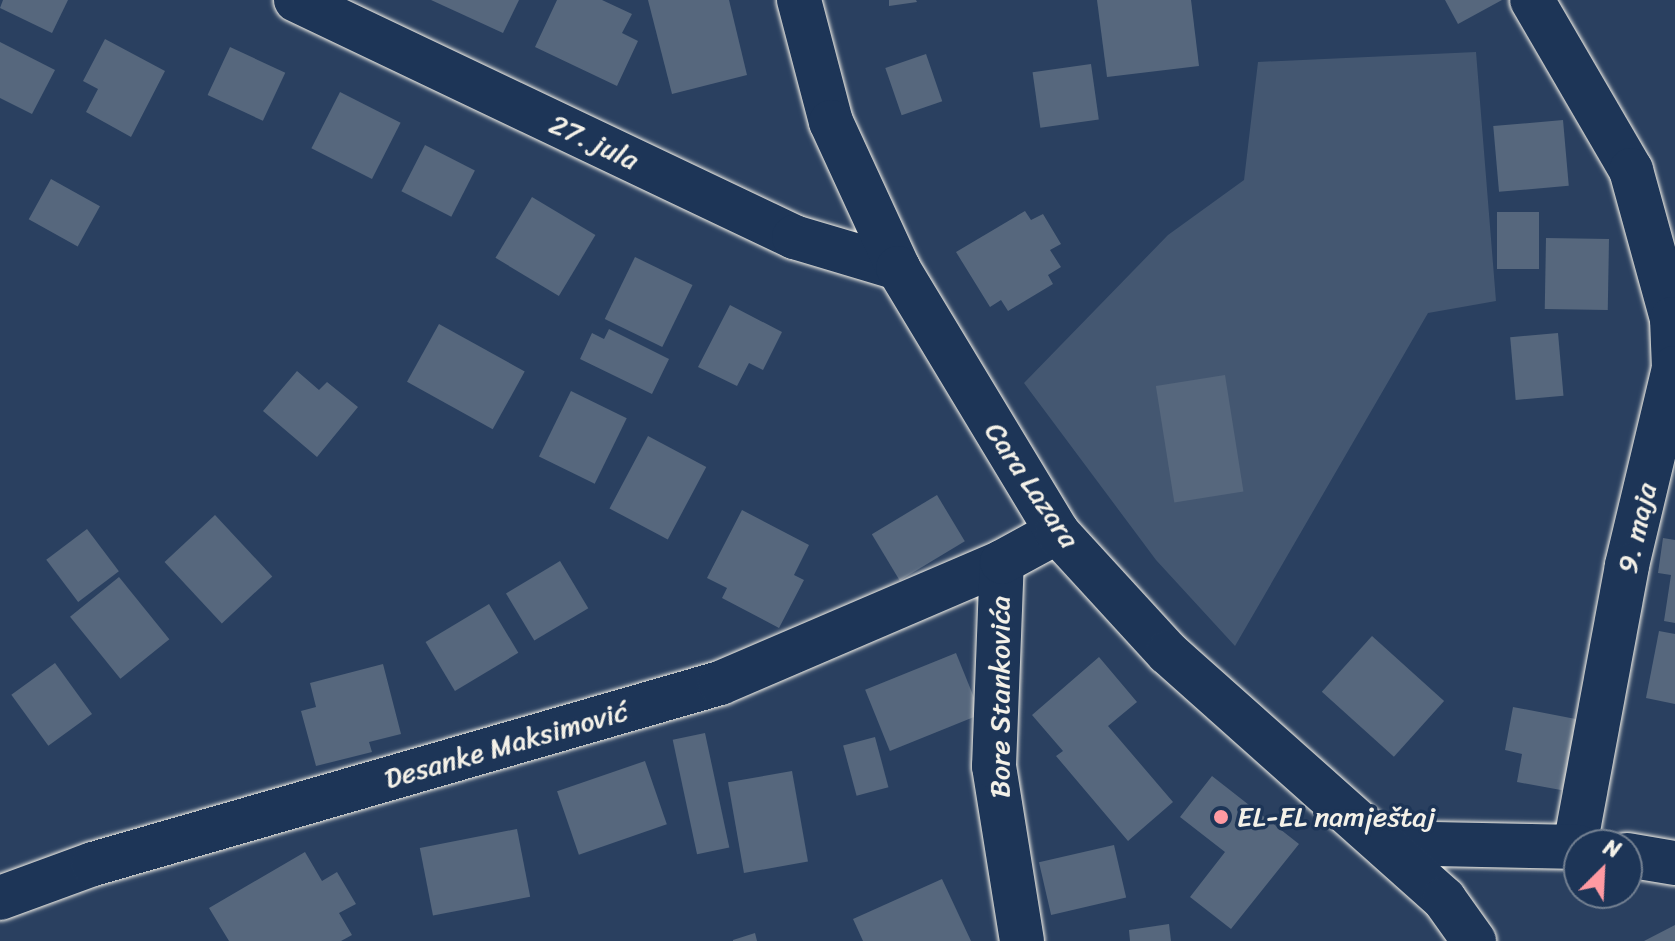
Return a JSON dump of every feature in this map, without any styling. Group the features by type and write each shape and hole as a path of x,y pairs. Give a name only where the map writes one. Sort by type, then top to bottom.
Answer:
{"street":[{"name":"27. jula","path":"296,0 794,237 898,268"},
{"name":"Cara Lazara","path":"799,0 831,122 898,268 1057,532 1168,653 1385,843 1444,899 1474,941"},
{"name":"9. maja","path":"1532,0 1631,170 1672,319 1674,368 1627,566 1580,829"},
{"name":"Bore Stankovića","path":"1022,941 994,766 1002,562 1057,532"},
{"name":"Desanke Maksimović","path":"0,898 93,864 720,683 1002,562"},
{"path":"1385,843 1563,846"},
{"path":"1643,858 1675,863"}],"shaded area":[{"path":"1476,52 1496,301 1428,313 1235,646 1156,560 1024,383 1168,235 1244,180 1258,62"}],"building":[{"path":"3,0 68,0 52,33 0,8"},
{"path":"431,0 519,0 503,33"},
{"path":"557,0 602,0 632,14 622,33 638,41 617,86 535,47"},
{"path":"648,0 729,0 747,75 672,94"},
{"path":"889,0 916,0 917,2 889,6"},
{"path":"1097,0 1191,0 1199,66 1107,77"},
{"path":"1445,0 1502,0 1458,24"},
{"path":"105,39 165,71 131,137 86,112 98,89 83,81"},
{"path":"0,42 55,70 32,114 0,98"},
{"path":"230,47 285,73 263,121 208,95"},
{"path":"926,54 942,101 902,115 885,68"},
{"path":"1091,64 1099,119 1040,128 1033,72"},
{"path":"340,92 401,123 372,179 311,148"},
{"path":"1563,120 1569,186 1499,192 1493,126"},
{"path":"425,145 475,170 451,217 401,191"},
{"path":"51,179 100,206 78,246 29,219"},
{"path":"532,197 595,235 559,296 495,258"},
{"path":"1025,211 1031,220 1043,214 1061,244 1050,250 1061,267 1048,275 1053,284 1008,311 1001,300 990,307 956,252"},
{"path":"1497,212 1539,212 1539,269 1497,269"},
{"path":"1546,238 1609,239 1608,310 1545,309"},
{"path":"635,257 693,285 662,347 605,319"},
{"path":"730,305 782,332 763,370 749,363 737,386 698,367"},
{"path":"439,324 525,372 493,429 407,382"},
{"path":"609,329 669,359 652,394 580,359 592,333 604,339"},
{"path":"1558,333 1563,396 1516,400 1510,337"},
{"path":"297,371 319,390 327,382 358,407 317,457 263,411"},
{"path":"1225,375 1243,492 1174,502 1156,386"},
{"path":"571,391 627,418 595,484 539,457"},
{"path":"648,436 706,467 668,539 610,508"},
{"path":"937,495 965,541 900,580 872,534"},
{"path":"742,510 809,545 794,575 804,580 779,628 722,598 727,588 707,578"},
{"path":"215,515 272,576 222,623 165,562"},
{"path":"87,529 119,571 78,602 46,560"},
{"path":"1663,538 1675,540 1675,623 1664,621 1671,575 1658,573"},
{"path":"560,561 588,608 534,641 506,593"},
{"path":"119,577 169,639 120,679 70,617"},
{"path":"489,604 518,653 455,691 426,642"},
{"path":"1659,631 1675,634 1675,704 1646,698"},
{"path":"1372,636 1444,701 1394,757 1322,692"},
{"path":"956,653 981,714 890,751 865,690"},
{"path":"1099,657 1137,702 1108,726 1173,802 1128,841 1056,756 1063,751 1032,715"},
{"path":"55,663 92,714 48,746 11,695"},
{"path":"383,664 401,734 369,742 372,752 316,766 301,711 316,707 310,683"},
{"path":"1513,707 1586,721 1572,792 1517,782 1522,754 1505,750"},
{"path":"705,733 729,847 697,854 673,740"},
{"path":"875,737 888,787 857,796 843,746"},
{"path":"645,761 667,824 579,855 557,791"},
{"path":"792,771 808,862 744,873 728,782"},
{"path":"1212,776 1299,844 1231,929 1190,897 1225,852 1180,817"},
{"path":"517,829 530,897 433,916 420,848"},
{"path":"1114,845 1126,898 1051,915 1039,862"},
{"path":"305,852 322,881 337,872 356,904 339,913 352,935 341,941 229,941 209,908"},
{"path":"942,879 971,941 863,941 853,919"},
{"path":"1169,924 1171,941 1130,941 1129,930"},
{"path":"1675,925 1675,941 1644,941"},
{"path":"755,933 757,941 733,941 733,940"}],"place":[{"name":"EL-EL namještaj","path":"1221,817"}]}
